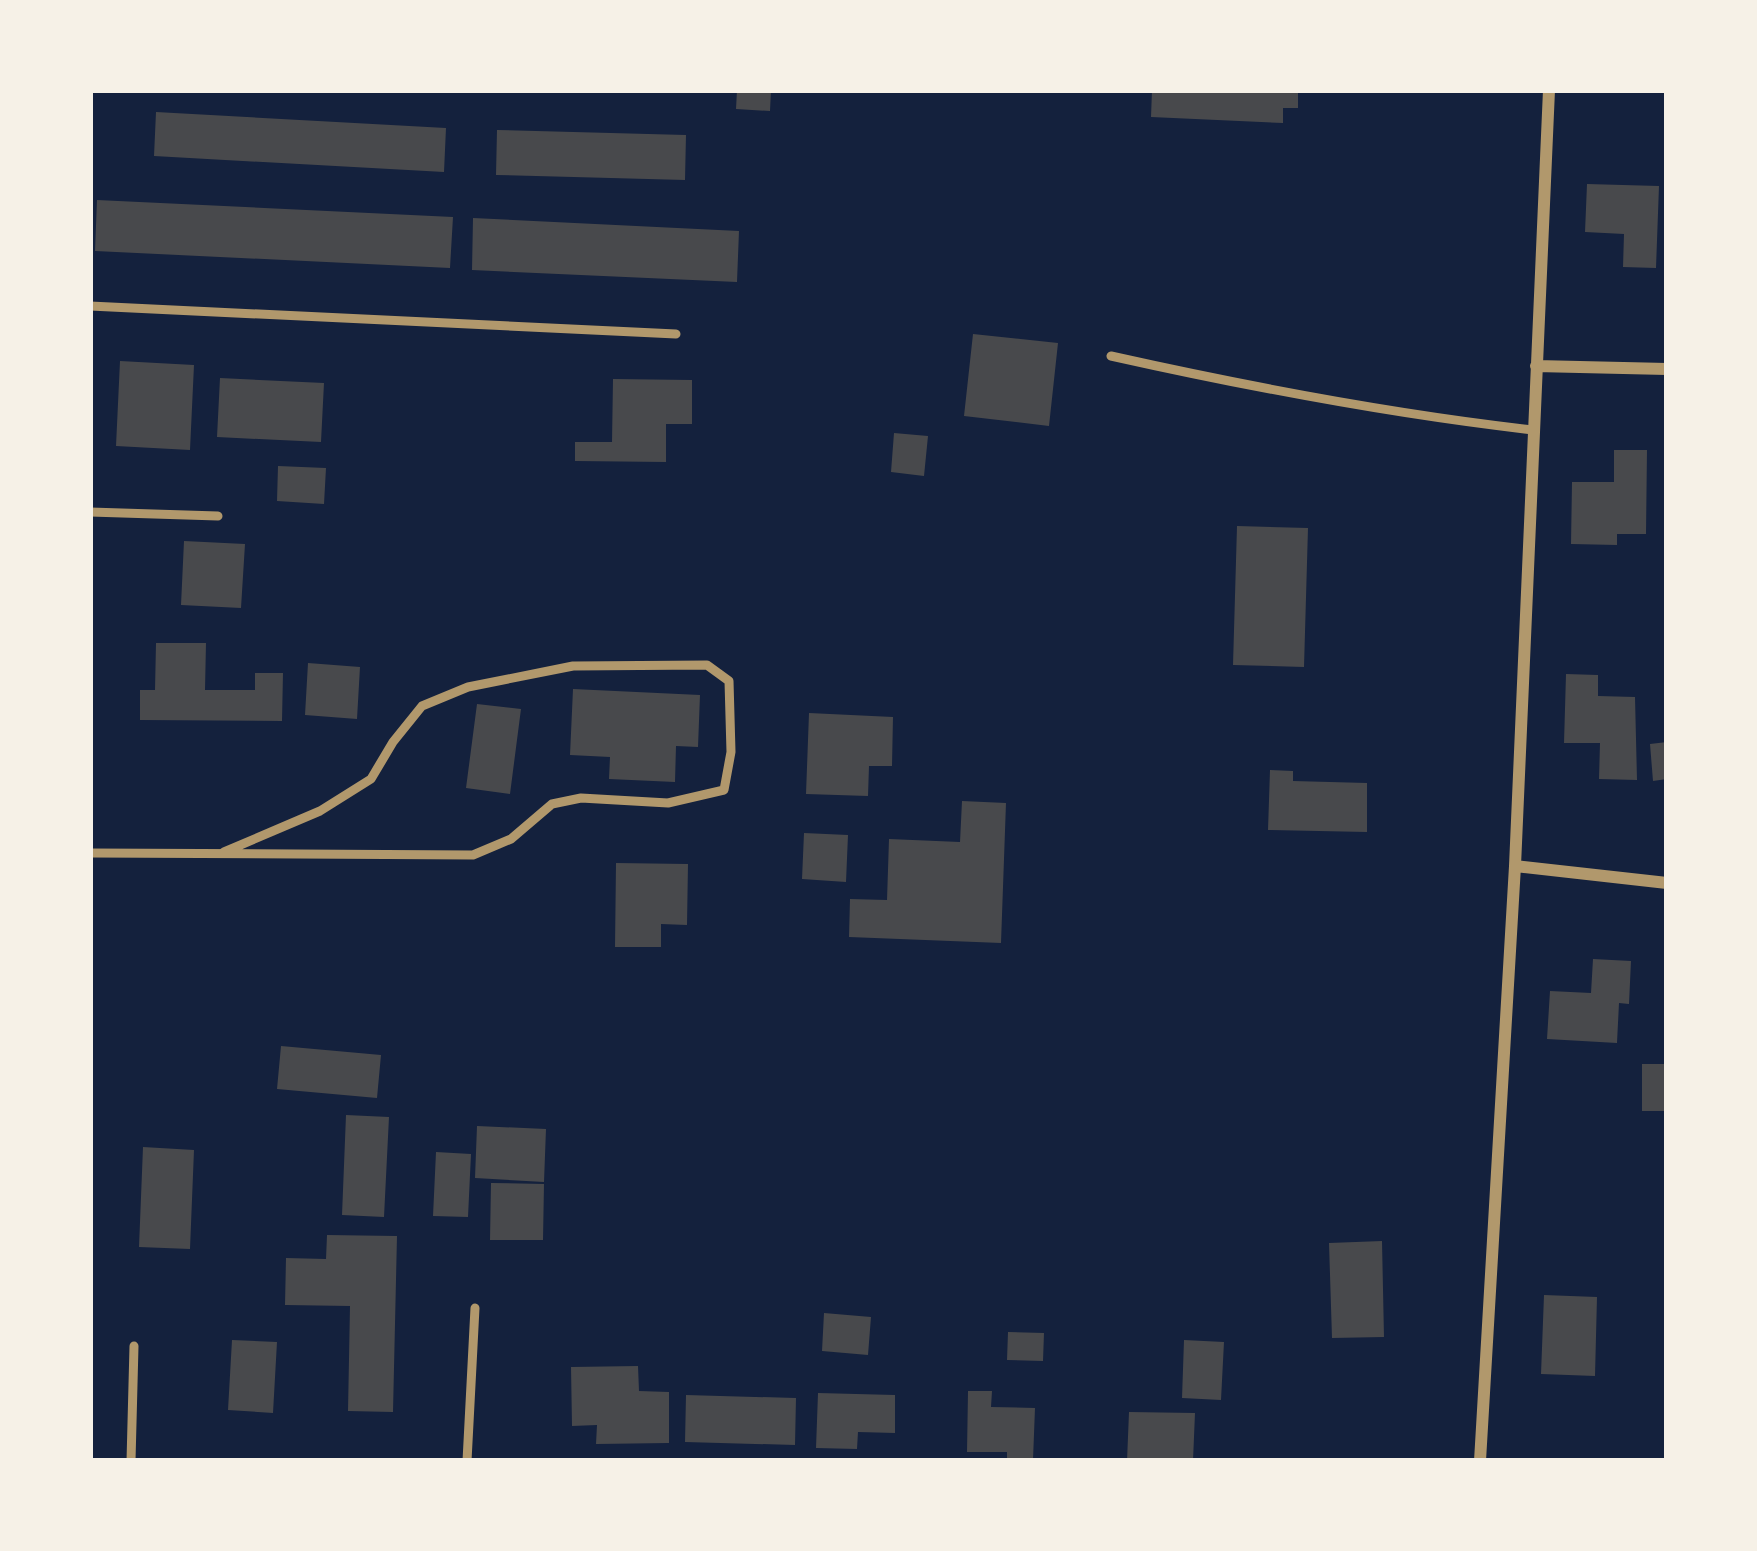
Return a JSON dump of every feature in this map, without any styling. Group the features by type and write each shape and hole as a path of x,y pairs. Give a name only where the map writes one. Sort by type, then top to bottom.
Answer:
{"street":[{"path":"1480,1461 1515,866 1549,90"},
{"path":"1536,366 1667,368"},
{"path":"1515,866 1667,883"}],"lane":[{"path":"90,306 676,334"},
{"path":"1111,356 1232,383 1445,420 1533,430"},
{"path":"90,512 218,516"},
{"path":"90,853 473,855 511,839 552,804 581,798 668,803 724,790 731,752 729,680 707,665 574,666 468,687 422,706 371,779 320,811 224,852"},
{"path":"467,1461 475,1308"},
{"path":"131,1461 134,1346"}],"building":[{"path":"737,90 771,90 770,111 736,109"},
{"path":"1152,90 1298,90 1298,108 1283,108 1283,123 1151,117"},
{"path":"156,112 446,128 444,172 154,156"},
{"path":"497,130 686,135 685,180 496,175"},
{"path":"1587,184 1659,186 1656,268 1623,267 1624,234 1585,232"},
{"path":"97,200 453,217 450,268 95,251"},
{"path":"473,218 739,231 737,282 472,270"},
{"path":"973,334 1058,343 1049,426 964,416"},
{"path":"120,361 194,365 190,450 116,446"},
{"path":"220,378 324,383 321,442 217,437"},
{"path":"613,379 692,380 692,424 666,424 666,462 575,461 575,442 612,442"},
{"path":"894,433 928,436 924,476 891,472"},
{"path":"1614,450 1647,450 1646,534 1617,534 1617,545 1571,544 1572,482 1614,482"},
{"path":"278,466 326,468 324,504 277,501"},
{"path":"1237,526 1308,528 1304,667 1233,665"},
{"path":"184,541 245,544 241,608 181,605"},
{"path":"156,643 206,643 205,690 255,690 255,673 283,673 282,721 140,720 140,690 155,690"},
{"path":"308,663 360,667 357,719 305,715"},
{"path":"1566,674 1598,675 1598,696 1635,697 1637,780 1599,779 1600,743 1564,743"},
{"path":"573,689 700,695 698,747 676,746 675,782 609,779 610,757 570,755"},
{"path":"477,704 521,709 510,794 466,788"},
{"path":"809,713 893,717 892,766 869,766 868,796 806,794"},
{"path":"1667,742 1667,779 1653,781 1650,744"},
{"path":"1270,770 1293,771 1293,781 1367,783 1367,832 1268,830"},
{"path":"962,801 1006,803 1001,943 849,937 850,899 887,900 889,839 960,842"},
{"path":"804,833 848,835 846,882 802,879"},
{"path":"616,863 688,864 687,925 661,924 661,947 615,947"},
{"path":"1593,959 1631,961 1629,1004 1619,1003 1617,1043 1547,1039 1550,991 1591,993"},
{"path":"281,1046 381,1055 377,1098 277,1089"},
{"path":"1642,1064 1667,1064 1667,1111 1642,1111"},
{"path":"346,1115 389,1117 384,1217 342,1215"},
{"path":"477,1126 546,1129 544,1182 475,1178"},
{"path":"143,1147 194,1150 190,1249 139,1247"},
{"path":"436,1152 471,1154 468,1217 433,1216"},
{"path":"491,1183 544,1184 543,1240 490,1240"},
{"path":"327,1235 397,1236 393,1412 348,1411 350,1306 285,1305 286,1258 326,1259"},
{"path":"1382,1241 1384,1337 1332,1338 1329,1243"},
{"path":"1544,1295 1597,1297 1595,1376 1541,1374"},
{"path":"824,1313 871,1317 868,1355 822,1351"},
{"path":"1008,1332 1044,1333 1043,1361 1007,1360"},
{"path":"232,1340 277,1342 273,1413 228,1410"},
{"path":"1184,1340 1224,1342 1221,1400 1182,1398"},
{"path":"638,1366 639,1391 669,1392 669,1443 596,1444 597,1425 572,1426 571,1367"},
{"path":"968,1391 992,1391 991,1407 1035,1408 1033,1460 1007,1459 1007,1452 967,1452"},
{"path":"818,1393 895,1395 895,1433 858,1432 857,1449 816,1448"},
{"path":"686,1395 796,1398 795,1445 685,1442"},
{"path":"1129,1412 1195,1413 1193,1461 1127,1461"}]}
